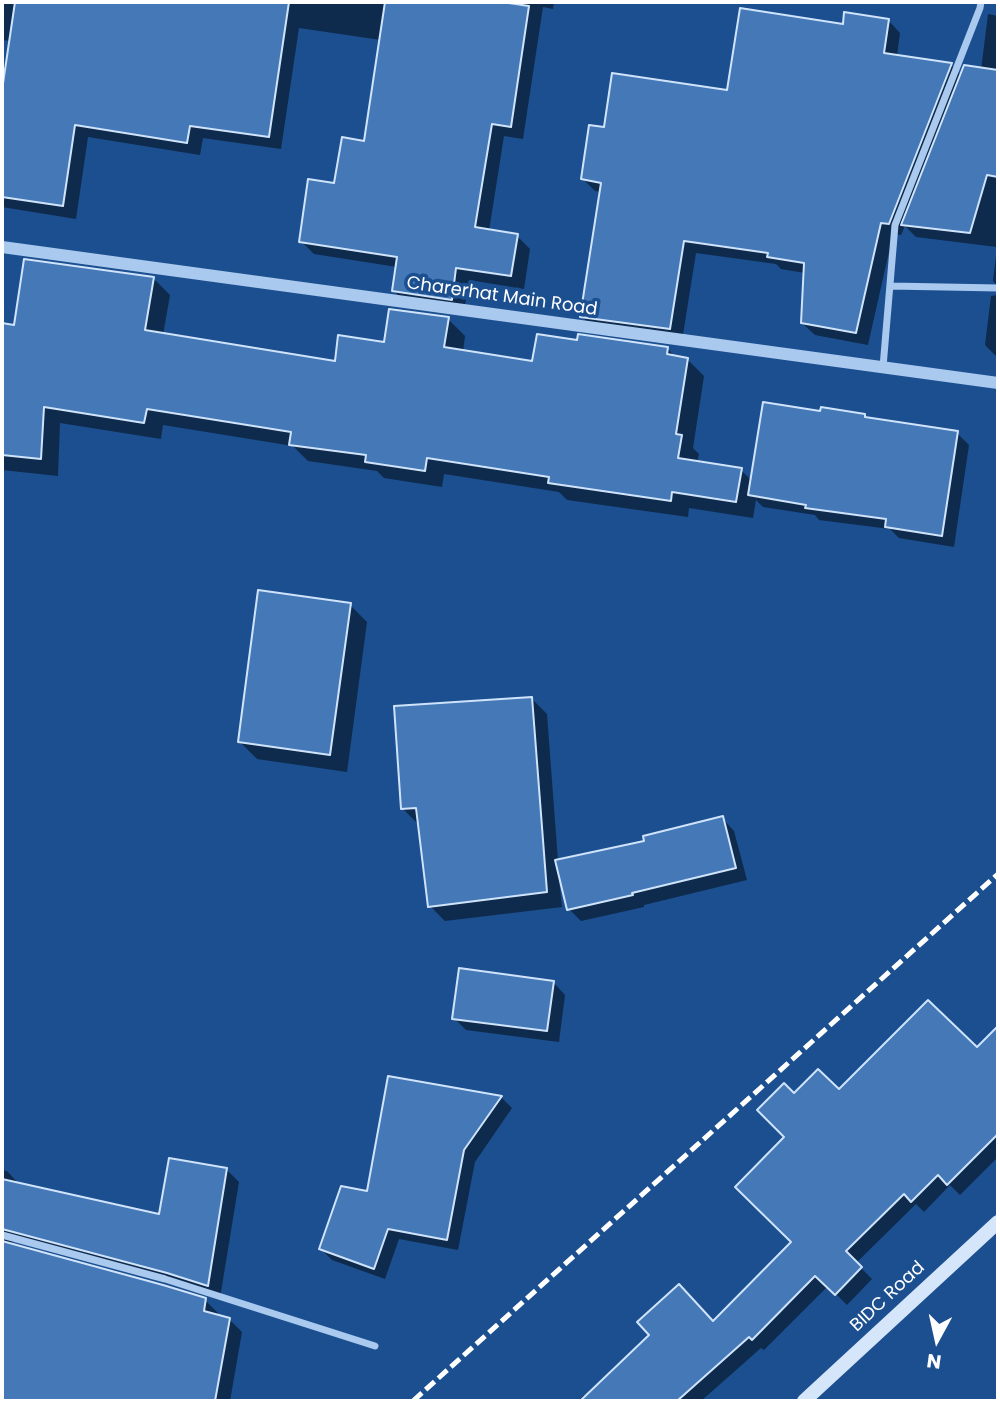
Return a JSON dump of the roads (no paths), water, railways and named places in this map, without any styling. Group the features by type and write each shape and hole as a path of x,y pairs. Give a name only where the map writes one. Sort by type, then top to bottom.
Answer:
{"main road":[{"name":"BIDC Road","path":"804,1401 998,1222"}],"street":[{"path":"883,367 895,225 981,2"},
{"name":"Charerhat Main Road","path":"2,247 998,383"},
{"path":"890,286 998,288"},
{"path":"2,1235 165,1279 375,1346"}],"railway":[{"path":"413,1401 998,874"}]}
